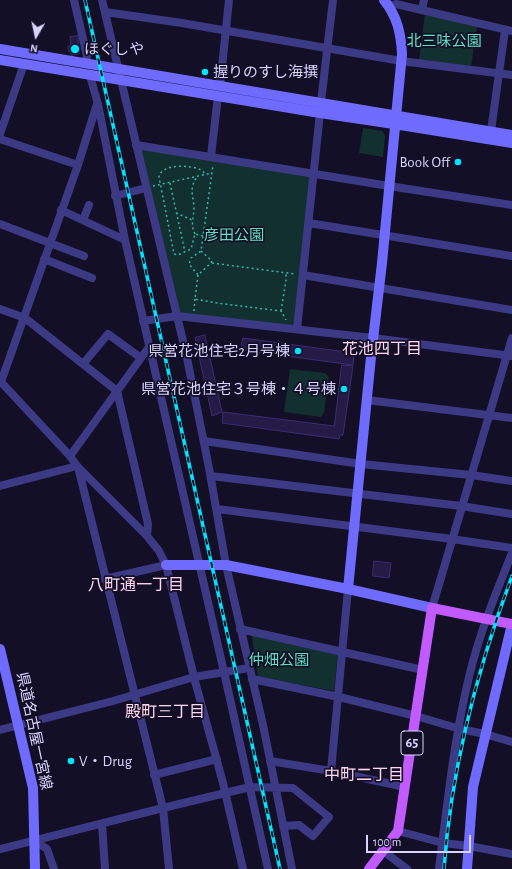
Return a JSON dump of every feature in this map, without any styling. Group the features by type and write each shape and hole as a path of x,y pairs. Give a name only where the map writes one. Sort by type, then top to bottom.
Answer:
{"main road":[{"path":"432,608 512,624"},
{"name":"65","path":"369,869 398,831 432,608"}],"street":[{"path":"74,0 87,56 86,64"},
{"path":"102,0 187,358 211,476 226,565 252,678 292,869"},
{"path":"220,86 229,0"},
{"path":"321,102 333,0"},
{"path":"422,10 424,0"},
{"path":"386,3 508,30 499,73 491,131"},
{"path":"331,771 401,60 401,33 386,3"},
{"path":"105,12 226,30 401,60 512,75"},
{"path":"0,49 321,102 512,143"},
{"path":"0,60 320,113 395,119 512,135"},
{"path":"0,134 24,64"},
{"path":"90,76 98,104 115,196 143,321 268,869"},
{"path":"213,157 218,96"},
{"path":"98,104 25,318 1,381 70,456 77,466 148,536 159,551 166,565 194,677 217,759 243,869"},
{"path":"295,329 303,275 320,113"},
{"path":"0,139 78,165"},
{"path":"136,145 512,205"},
{"path":"115,196 146,188"},
{"path":"83,220 89,205"},
{"path":"61,210 125,240"},
{"path":"309,223 512,256"},
{"path":"0,224 84,256"},
{"path":"44,259 92,278"},
{"path":"303,275 379,289 512,310"},
{"path":"0,309 25,318 117,391 148,524 148,536"},
{"path":"143,321 177,316 373,338 510,356"},
{"path":"83,364 108,334 141,358"},
{"path":"105,579 166,565 226,565 348,589 432,608 489,415 510,356 512,338"},
{"path":"70,456 149,347"},
{"path":"367,400 512,418"},
{"path":"204,441 361,464 471,475 512,481"},
{"path":"0,486 77,466"},
{"path":"77,466 163,808 169,869"},
{"path":"211,476 462,506 512,514"},
{"path":"217,509 512,548"},
{"path":"439,869 450,786 469,677 487,618 512,553"},
{"path":"467,869 473,787 512,624"},
{"path":"240,629 423,670"},
{"name":"県道名古屋一宮線","path":"0,648 33,788 35,869"},
{"path":"0,730 134,695 194,677 249,668"},
{"path":"252,678 339,697 512,742"},
{"path":"154,775 217,759"},
{"path":"270,761 331,771 405,787"},
{"path":"0,849 250,787 293,788 329,816 314,836 299,825 283,826"},
{"path":"102,824 105,869"},
{"path":"398,831 442,844 469,846 512,854"},
{"path":"35,841 48,848 54,869"},
{"path":"383,851 407,869"}],"path":[{"path":"198,275 189,264 191,258 202,251 213,157"},
{"path":"198,177 194,183 192,192 194,206 192,228 195,234 190,249 178,255 174,254 160,185 160,173 164,169 175,166 184,166 201,170 206,175"},
{"path":"146,188 212,173"},
{"path":"170,183 185,252"},
{"path":"176,213 192,220"},
{"path":"195,234 204,236"},
{"path":"202,251 212,261 211,263"},
{"path":"193,318 198,275 211,263 303,275"},
{"path":"281,311 286,280 285,272"},
{"path":"195,299 281,311 295,329"}],"green space":[{"name":"北三味公園","path":"425,14 477,27 471,67 419,60"},
{"path":"363,128 383,131 385,137 383,157 359,153"},
{"name":"彦田公園","path":"139,147 312,175 296,328 180,314"},
{"path":"290,369 325,373 329,377 324,413 321,417 284,412"},
{"name":"仲畑公園","path":"251,631 338,653 334,691 258,677"}],"building":[{"path":"78,36 79,54 71,55 68,46 71,46 70,37"},
{"path":"205,335 222,412 212,416 195,338"},
{"name":"県営花池住宅2月号棟","path":"243,338 354,353 353,365 241,350"},
{"name":"県営花池住宅３号棟・４号棟","path":"342,365 353,366 343,435 340,435 339,439 222,423 223,412 334,426"},
{"path":"374,561 391,563 389,578 373,576"}],"railway":[{"path":"85,0 280,869"},
{"path":"444,869 447,831 459,757 477,683 499,611 512,576"}],"place":[{"name":"ほぐしや","path":"75,49"},
{"name":"握りのすし海撰","path":"205,72"},
{"name":"Book Off","path":"458,162"},
{"name":"県営花池住宅2月号棟","path":"298,351"},
{"name":"県営花池住宅３号棟・４号棟","path":"344,389"},
{"name":"V・Drug","path":"71,761"}],"district":[{"name":"花池四丁目","path":"382,349"},
{"name":"八町通一丁目","path":"136,585"},
{"name":"殿町三丁目","path":"165,712"},
{"name":"中町二丁目","path":"364,775"}]}
